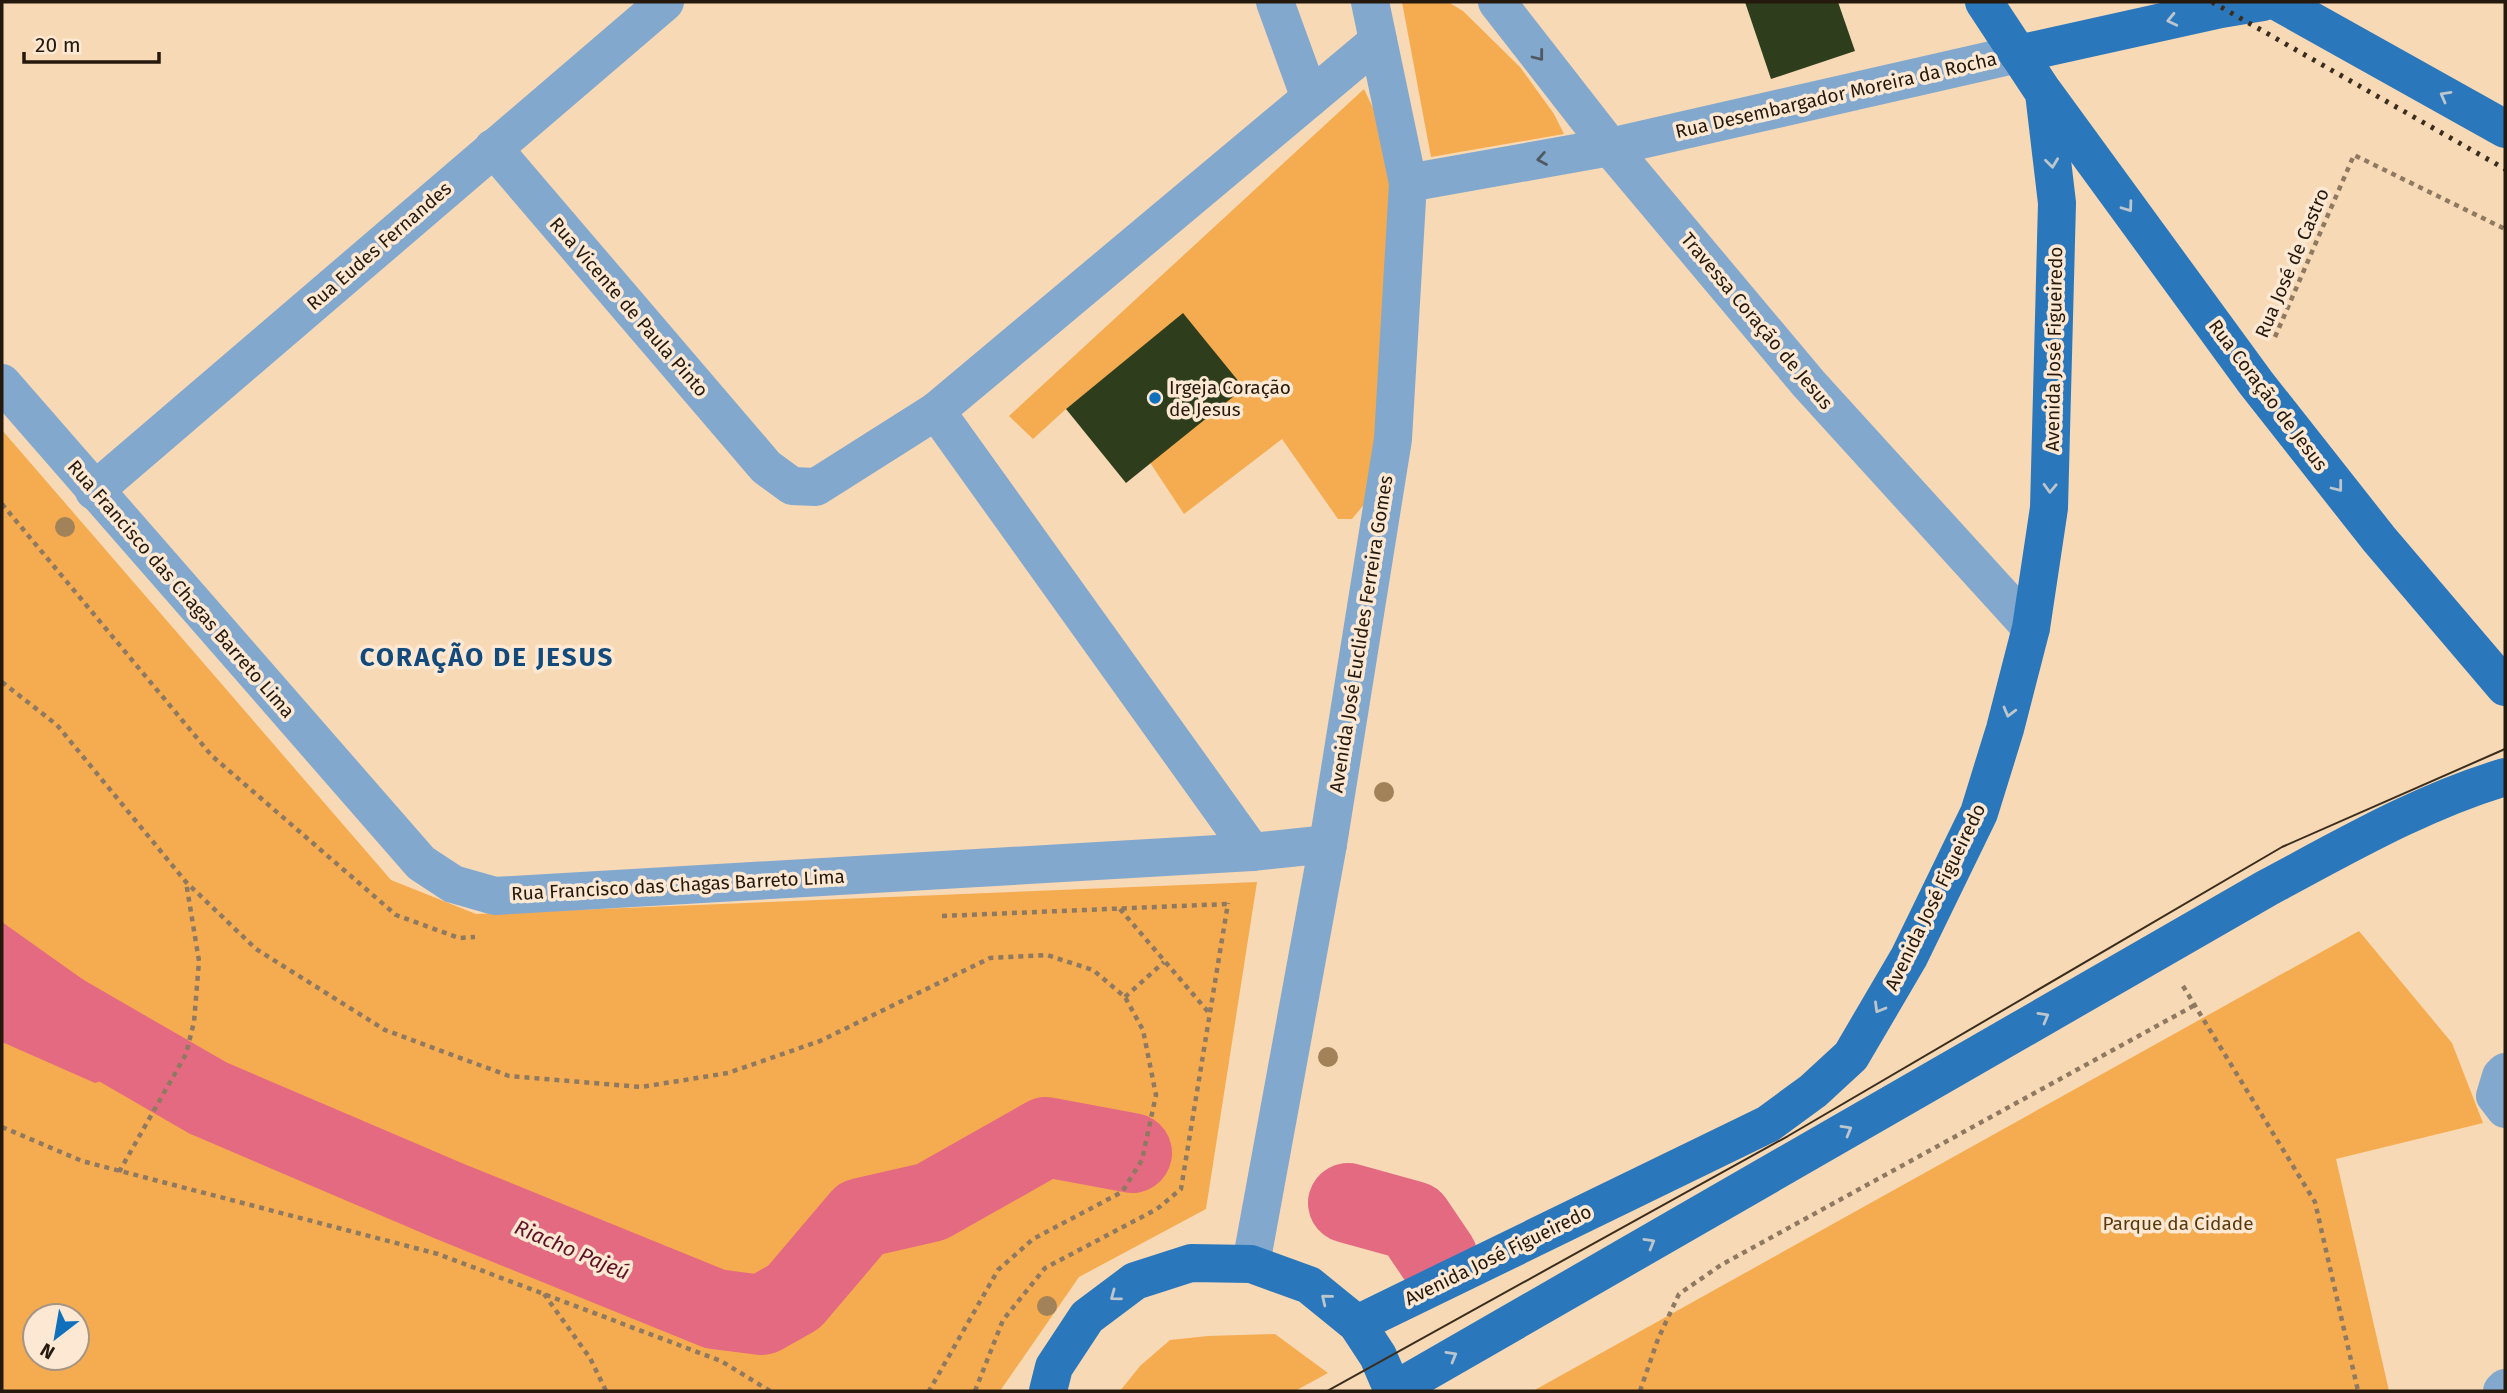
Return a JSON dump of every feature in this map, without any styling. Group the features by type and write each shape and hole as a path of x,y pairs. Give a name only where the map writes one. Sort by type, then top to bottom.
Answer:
{"main road":[{"name":"Avenida José Figueiredo","path":"1357,1324 1768,1124 1813,1090 1851,1056 1909,957 1979,813 2005,729 2031,628 2049,508 2057,203 2044,93 1984,2"},
{"name":"Rua Desembargador Moreira da Rocha","path":"2018,54 2263,2"},
{"path":"2278,2 2505,129"},
{"name":"Rua Coração de Jesus","path":"2044,93 2256,383 2379,539 2505,684"},
{"path":"1048,1391 1054,1367 1087,1317 1135,1281 1191,1263 1251,1264 1309,1285 1357,1324 1378,1356 1393,1391 2267,888 2395,821 2467,788 2505,777"}],"street":[{"name":"Rua Eudes Fernandes","path":"94,491 665,2"},
{"path":"1275,2 1310,98"},
{"name":"Avenida José Euclides Ferreira Gomes","path":"1251,1264 1328,845 1392,439 1408,183 1370,2"},
{"name":"Travessa Coração de Jesus","path":"1497,2 1610,146 1809,384 2031,628"},
{"name":"Rua Vicente de Paula Pinto","path":"493,148 766,467 792,486 816,487 936,411 1378,41"},
{"name":"Rua Desembargador Moreira da Rocha","path":"1408,183 1610,146 2018,54"},
{"name":"Rua Francisco das Chagas Barreto Lima","path":"2,383 421,863 453,884 495,895 1252,852 1328,845"},
{"path":"936,411 1252,852"}],"path":[{"name":"Rua José de Castro","path":"2256,383 2354,155 2505,229"},
{"path":"2,504 212,756 396,915 459,938 487,936"},
{"path":"2,682 57,725 186,882 256,949 385,1030 509,1076 641,1087 728,1073 820,1041 990,958 1047,955 1093,970 1125,997 1143,1030 1156,1095 1142,1160 1122,1192 1033,1239 998,1270 929,1391"},
{"path":"119,1172 186,1054 194,1022 199,961 186,882"},
{"path":"941,916 1227,904 1181,1189 1157,1209 1045,1268 1003,1320 975,1391"},
{"path":"1119,908 1210,1014"},
{"path":"2161,950 2315,1202 2358,1391"},
{"path":"1125,997 1164,962"},
{"path":"1640,1391 1658,1339 1679,1294 1721,1265 2195,1005"},
{"path":"2,1127 82,1161 119,1172 438,1254 720,1361 770,1391"},
{"path":"544,1294 590,1359 606,1391"}],"green space":[{"path":"1402,2 1448,2 1463,11 1520,67 1554,114 1564,134 1431,157"},
{"path":"1364,89 1383,129 1391,189 1376,447 1366,502 1352,519 1338,519 1282,439 1184,514 1149,461 1183,314 1033,439 1009,416"},
{"path":"2,430 391,880 476,914 1257,882 1206,1209 1079,1277 1000,1391 2,1391"},
{"name":"Parque da Cidade","path":"2359,931 2452,1043 2483,1123 2336,1159 2389,1391 1533,1391"},
{"path":"1275,1334 1328,1373 1295,1391 1120,1391 1140,1366 1170,1340"}],"shaded area":[{"path":"2,922 140,1020 150,1065 95,1083 2,1042"}],"building":[{"path":"1745,2 1838,2 1855,51 1771,79"},
{"name":"Irgeja Coração de Jesus","path":"1183,313 1244,388 1126,483 1066,409"}],"waterway":[{"name":"Riacho Pajeú","path":"2,979 208,1098 449,1201 715,1309 762,1315 794,1297 861,1218 931,1202 1046,1137 1132,1153"},
{"name":"Riacho Pajeú","path":"1348,1203 1413,1221 1438,1258"}],"tram line":[{"path":"1327,1391 1788,1136 2282,847 2505,749"}],"railway":[{"path":"2212,2 2505,169"}],"place":[{"name":"Irgeja Coração de Jesus","path":"1155,398"}],"district":[{"name":"CORAÇÃO DE JESUS","path":"487,657"}]}
